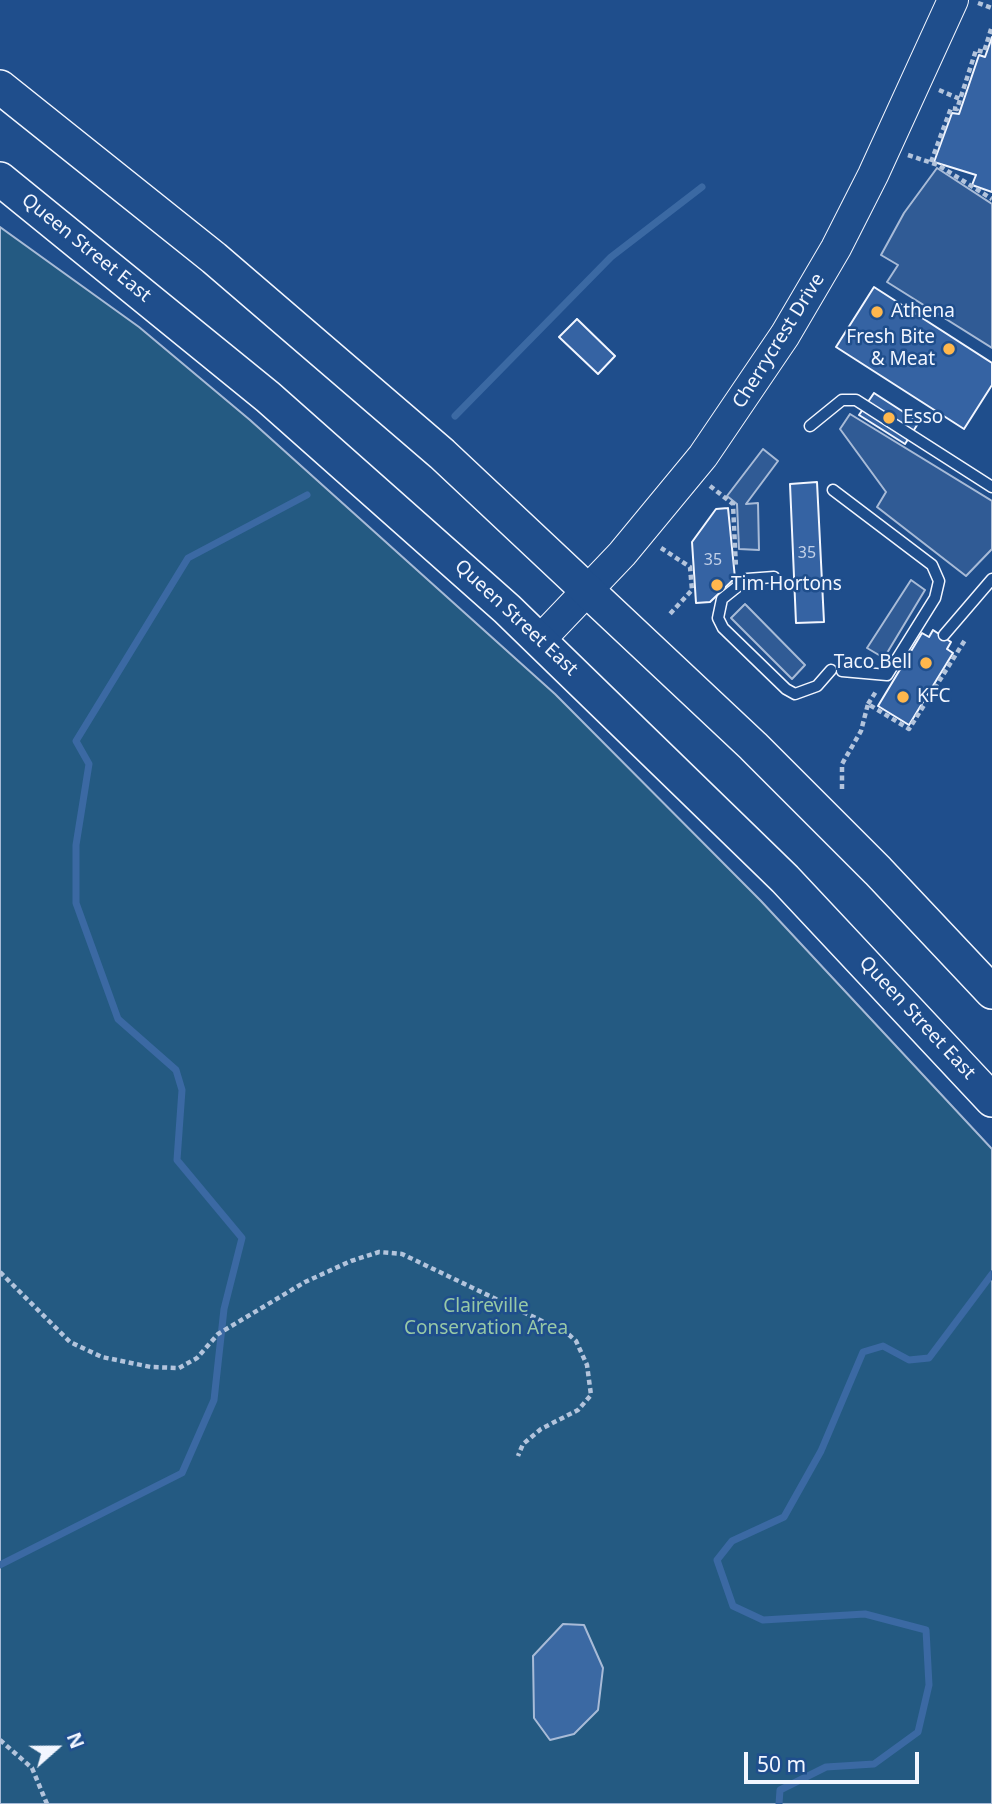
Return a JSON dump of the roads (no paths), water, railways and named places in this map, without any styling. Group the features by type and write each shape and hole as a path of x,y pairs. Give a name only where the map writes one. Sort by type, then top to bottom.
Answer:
{"main road":[{"path":"0,87 214,258 442,454 589,589 761,754 992,992"},
{"name":"Queen Street East","path":"0,179 278,406 540,640 785,878 992,1100"}],"street":[{"name":"Cherrycrest Drive","path":"540,640 589,589 703,456 785,335 836,248 965,1"}],"lane":[{"path":"810,425 842,400 856,400 992,487"},
{"path":"774,577 747,579 722,599 718,618 723,628 786,689 795,694 817,686 837,670 887,675 935,598 939,581 932,565 833,490"},
{"path":"944,635 992,579"}],"waterway":[{"path":"455,416 611,257 702,187"},
{"path":"0,1565 182,1473 214,1400 224,1309 242,1238 177,1160 182,1090 176,1070 118,1019 76,903 76,845 89,764 76,741 188,558 307,495"},
{"path":"779,1804 780,1790 826,1767 874,1764 918,1732 929,1685 926,1630 865,1614 763,1620 733,1606 717,1560 732,1541 784,1517 821,1451 863,1352 883,1346 909,1360 929,1358 992,1274"}],"place":[{"name":"Athena","path":"877,312"},
{"name":"Fresh Bite & Meat","path":"949,349"},
{"name":"Esso","path":"889,418"},
{"name":"Tim Hortons","path":"717,585"},
{"name":"Taco Bell","path":"926,663"},
{"name":"KFC","path":"903,697"}],"park label":[{"name":"Claireville Conservation Area","path":"486,1318"}]}
